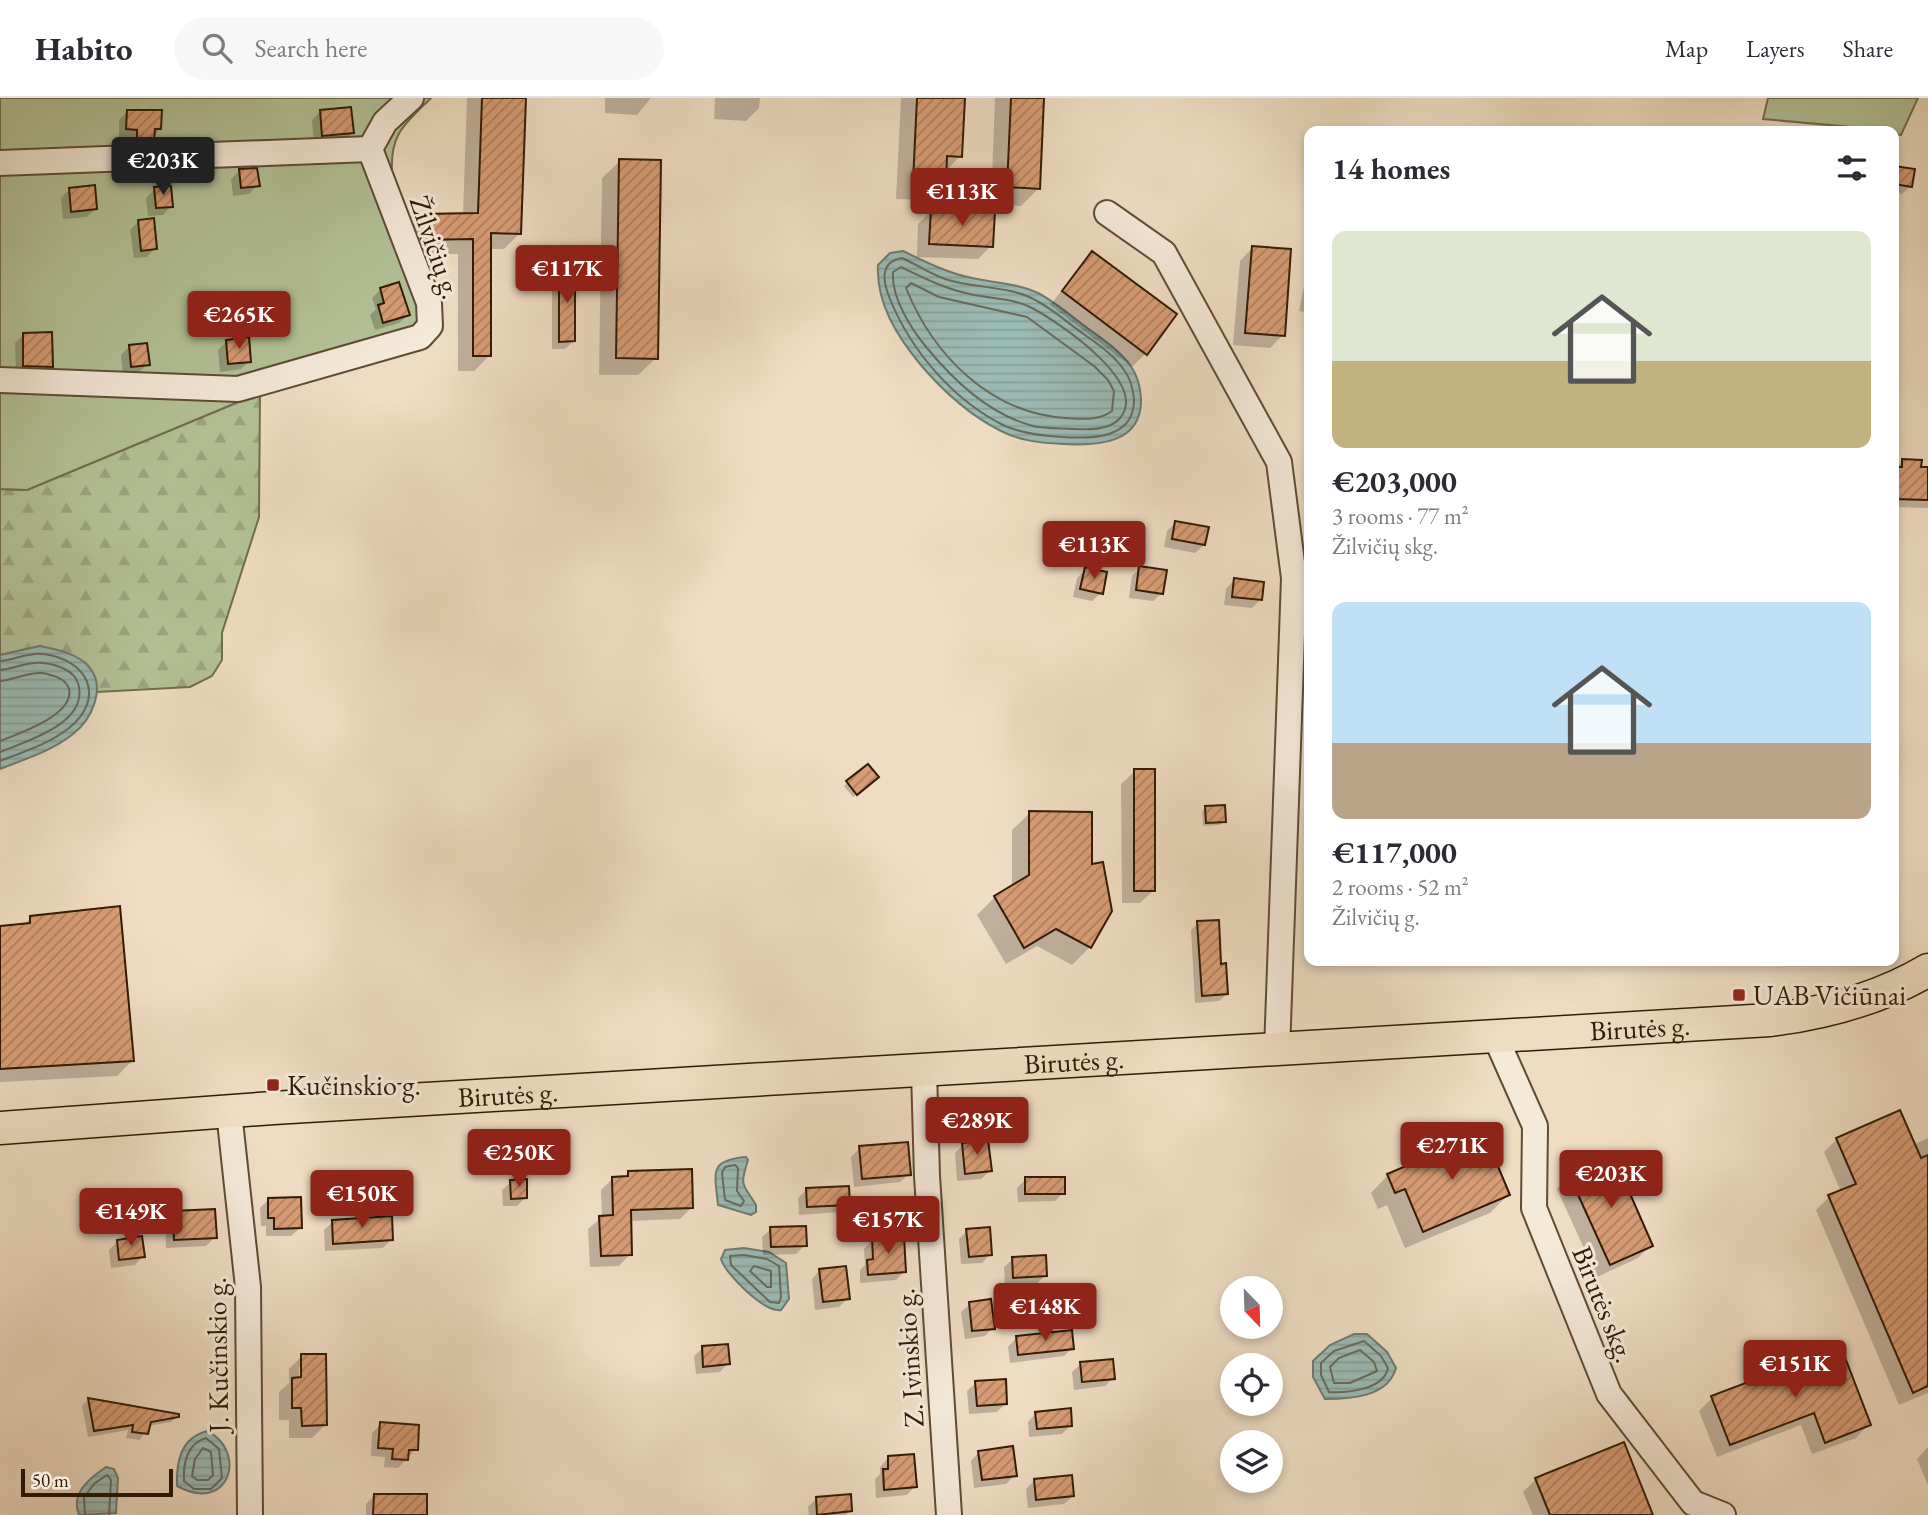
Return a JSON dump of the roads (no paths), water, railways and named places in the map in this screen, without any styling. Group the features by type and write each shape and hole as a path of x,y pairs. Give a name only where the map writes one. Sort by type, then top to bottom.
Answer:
{"main road":[{"name":"Birutės g.","path":"0,1128 229,1112 1277,1051 1807,1016 1873,997 1928,970"}],"street":[{"path":"0,163 370,149 385,122 411,98"},
{"name":"Žilvičių g.","path":"0,380 238,389 420,337 430,326 429,303 370,149"},
{"path":"1107,213 1164,253 1279,462 1294,578 1277,1051"},
{"name":"Birutės skg.","path":"1495,1035 1535,1126 1534,1208 1608,1394 1693,1503 1723,1515"},
{"name":"Z. Ivinskio g.","path":"923,1071 948,1515"},
{"name":"J. Kučinskio g.","path":"229,1112 248,1287 250,1515"}],"water":[{"path":"903,251 954,273 1030,290 1057,305 1115,349 1133,369 1141,399 1134,425 1126,434 1103,443 1047,443 1009,434 968,410 947,393 920,364 903,342 884,306 878,265 890,253"},
{"path":"40,646 73,655 89,667 97,684 95,703 86,721 65,740 0,769 0,655"},
{"path":"746,1157 748,1160 743,1181 756,1205 756,1212 751,1215 718,1205 716,1184 720,1165 725,1161"},
{"path":"744,1248 769,1252 786,1263 789,1299 781,1310 756,1299 724,1266 721,1259 725,1250"},
{"path":"1354,1334 1367,1334 1387,1352 1396,1368 1392,1378 1377,1391 1357,1397 1325,1399 1313,1377 1313,1361 1330,1345"},
{"path":"207,1431 220,1440 230,1465 221,1487 210,1492 195,1493 177,1486 179,1459 191,1439"},
{"path":"106,1467 114,1469 118,1478 116,1513 79,1515 79,1493 88,1481"}],"place":[{"name":"UAB Vičiūnai","path":"1739,995"},
{"name":"Kučinskio g.","path":"273,1085"}]}
